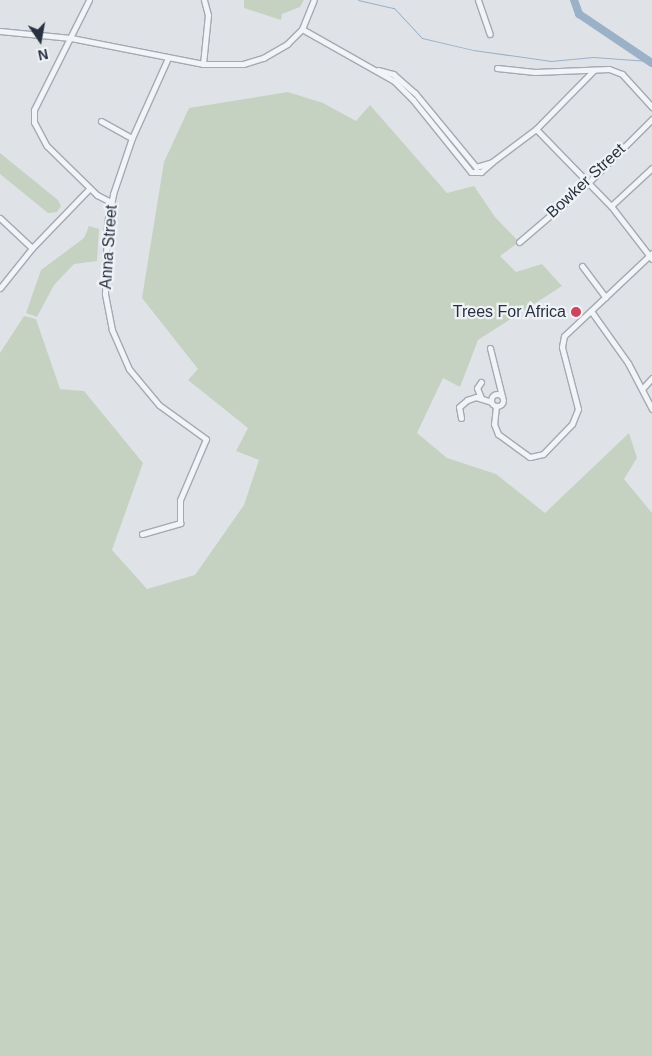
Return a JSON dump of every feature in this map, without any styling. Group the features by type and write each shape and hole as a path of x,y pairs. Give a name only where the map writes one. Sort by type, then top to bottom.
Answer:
{"street":[{"path":"89,0 34,110 34,122 47,146 90,188 110,202"},
{"path":"203,64 208,15 204,0"},
{"path":"0,31 71,38 203,64 242,64 263,58 282,49 302,29 314,0"},
{"path":"478,0 490,34"},
{"path":"302,29 378,70 413,100 471,172 481,172 536,129 594,70"},
{"name":"Anna Street","path":"142,534 172,528 180,523 180,500 206,438 159,405 133,374 121,353 112,330 105,294 110,202 132,138 168,58"},
{"path":"497,68 536,72 609,69 622,74 652,107"},
{"path":"378,70 393,74 415,93 471,165 479,168 492,162"},
{"name":"Bowker Street","path":"519,242 588,183 652,120"},
{"path":"101,121 132,138"},
{"path":"496,406 494,424 498,434 530,457 542,454 572,424 578,404 562,340 605,297 651,256 611,206 536,129"},
{"path":"611,206 652,168"},
{"path":"0,288 32,248 90,188"},
{"path":"0,218 32,248"},
{"path":"582,266 605,297"},
{"path":"591,311 642,389 652,409"},
{"path":"490,348 502,396 501,404 496,406"},
{"path":"642,389 652,378"},
{"path":"480,382 476,388 482,398"},
{"path":"491,402 494,395 502,396"},
{"path":"461,418 462,404 470,398 482,398 496,406"}],"green space":[{"path":"244,0 304,0 300,7 282,14 281,20 244,8"},
{"path":"288,92 323,103 356,121 370,105 447,193 474,186 495,217 519,242 500,256 516,272 542,264 562,286 478,340 460,387 443,378 417,433 447,458 496,474 545,513 629,433 637,458 624,479 652,513 652,1056 0,1056 0,353 24,316 36,319 60,389 84,391 143,463 112,550 147,589 195,575 244,505 259,460 236,451 248,428 188,380 198,369 142,298 164,162 189,108"},
{"path":"0,153 58,200 61,206 57,212 48,213 0,174"},
{"path":"89,226 99,229 97,261 74,264 54,285 37,317 26,313 41,270 84,238"}],"waterway":[{"path":"358,0 394,8 422,38 473,50 551,61 593,57 649,61"},
{"path":"574,0 579,14 652,63"}],"place":[{"name":"Trees For Africa","path":"576,312"}]}
